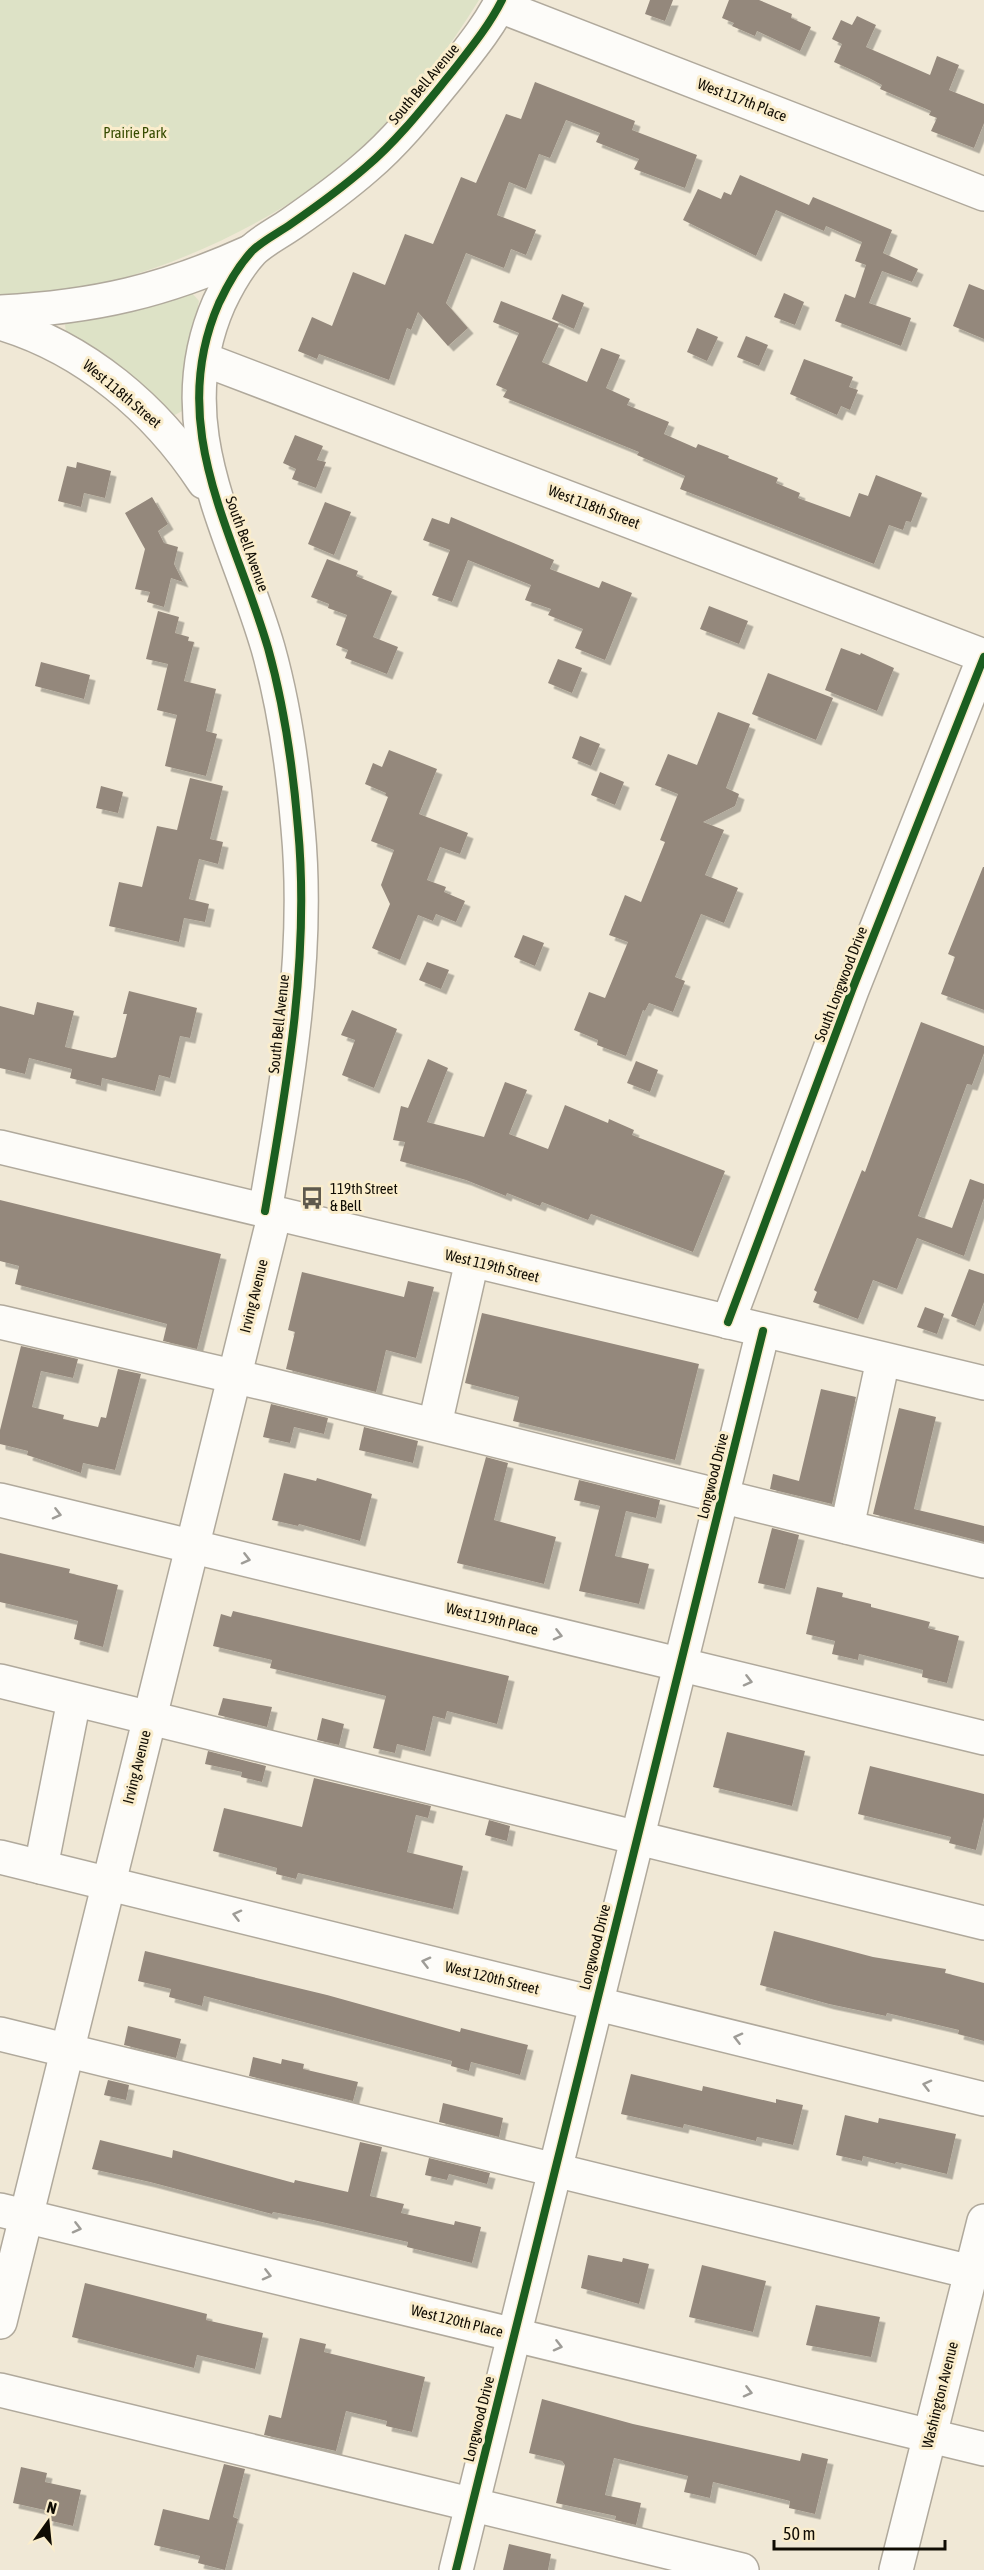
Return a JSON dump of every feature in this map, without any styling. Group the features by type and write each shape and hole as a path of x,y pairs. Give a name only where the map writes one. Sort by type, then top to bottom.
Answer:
{"street":[{"name":"West 117th Place","path":"501,3 984,194"},
{"name":"South Bell Avenue","path":"270,1212 295,1012 299,951 299,830 288,753 269,653 253,597 216,501 198,425 199,393 204,359 219,302 252,251 327,199 370,164 413,121 481,35 501,3"},
{"path":"0,312 47,309 139,294 210,270 252,251"},
{"name":"West 118th Street","path":"0,323 65,348 102,373 157,422 185,454 216,501"},
{"name":"West 118th Street","path":"204,359 984,656"},
{"name":"South Longwood Drive","path":"728,1322 852,990 984,656"},
{"name":"West 119th Street","path":"0,1147 984,1383"},
{"name":"Irving Avenue","path":"0,2322 13,2213 67,2051 234,1377 270,1212"},
{"path":"438,1411 472,1261"},
{"path":"0,1322 984,1561"},
{"name":"Longwood Drive","path":"456,2570 763,1331"},
{"path":"847,1527 884,1360"},
{"name":"West 119th Place","path":"0,1500 984,1738"},
{"path":"0,1681 984,1923"},
{"path":"41,1867 74,1700"},
{"name":"West 120th Street","path":"0,1857 984,2099"},
{"path":"0,2034 971,2272"},
{"name":"West 120th Place","path":"13,2213 984,2449"},
{"name":"Washington Avenue","path":"896,2570 984,2221"},
{"path":"0,2390 742,2570"}],"green space":[{"name":"Prairie Park","path":"0,0 479,0 429,73 370,140 344,164 283,207 216,243 147,271 85,287 0,296"},
{"path":"191,292 199,301 191,344 184,410 173,416 66,332 65,325 70,320"}],"building":[{"path":"650,0 673,0 665,21 645,14"},
{"path":"729,0 759,0 792,14 791,18 811,27 800,51 757,31 755,36 732,26 734,23 722,18"},
{"path":"857,16 876,25 866,47 930,75 937,56 959,65 949,90 984,104 984,123 974,148 931,131 937,118 929,115 931,111 880,89 882,85 834,62 842,44 832,39 841,20 852,25"},
{"path":"535,82 635,121 632,130 697,155 685,188 634,169 639,159 596,142 600,133 566,120 550,158 539,154 526,189 509,182 497,215 536,230 526,255 511,249 504,268 466,253 446,303 468,328 448,346 418,312 411,330 407,328 389,380 319,354 317,359 298,351 312,317 332,326 353,272 385,285 405,234 433,244 461,177 476,183 506,114 521,119"},
{"path":"740,175 809,205 813,197 892,230 883,253 918,269 912,282 882,271 869,303 911,318 901,346 835,321 845,294 855,298 866,265 855,261 862,242 826,226 824,231 776,210 756,256 683,220 698,189 721,199 724,192 731,195"},
{"path":"969,284 984,290 984,339 953,326"},
{"path":"784,293 804,302 795,325 774,317"},
{"path":"562,294 584,303 574,329 552,319"},
{"path":"501,301 559,324 542,362 587,382 601,348 620,355 606,388 630,399 627,405 669,422 664,434 696,448 698,444 729,456 728,458 778,478 776,483 800,493 798,498 850,517 859,493 868,496 876,475 922,493 911,522 906,521 903,530 889,525 874,564 680,489 685,476 637,455 639,452 503,397 507,390 496,385 519,333 493,322"},
{"path":"697,328 718,337 707,361 687,352"},
{"path":"746,336 768,345 759,366 737,357"},
{"path":"804,359 853,377 849,387 858,390 850,410 841,406 837,415 790,394"},
{"path":"295,435 323,446 317,460 326,462 316,488 292,479 296,469 283,463"},
{"path":"77,462 111,471 105,498 84,493 81,507 58,501 67,466 76,468"},
{"path":"152,497 168,524 158,531 164,543 178,547 174,564 183,582 171,578 164,607 147,602 150,592 135,589 145,549 125,513"},
{"path":"325,502 351,512 334,555 308,544"},
{"path":"451,517 554,560 550,569 599,588 602,581 632,593 605,660 575,648 583,629 548,615 551,609 525,600 531,585 468,560 452,602 432,595 450,550 423,540 432,518 449,524"},
{"path":"327,559 358,571 356,576 392,591 373,637 398,647 387,674 345,658 348,650 336,645 347,615 328,608 329,604 311,597"},
{"path":"709,606 748,621 739,644 700,629"},
{"path":"158,611 179,617 175,633 189,637 188,641 194,642 184,681 216,689 206,731 217,734 206,776 165,766 177,715 157,710 168,664 146,659"},
{"path":"841,648 860,655 861,653 894,668 877,711 825,690"},
{"path":"558,659 582,668 572,693 548,683"},
{"path":"41,662 90,675 84,699 35,686"},
{"path":"768,673 833,698 816,740 752,714"},
{"path":"718,712 750,724 726,788 739,794 735,806 703,822 724,830 705,875 738,888 724,923 701,914 675,977 685,981 673,1012 649,1003 645,1011 643,1010 626,1056 597,1045 598,1040 574,1030 589,992 605,998 628,942 609,935 625,895 641,902 665,842 660,840 678,794 655,785 668,754 697,765"},
{"path":"580,736 600,744 591,766 572,758"},
{"path":"389,750 437,769 419,814 468,833 460,854 440,847 427,880 446,887 444,892 465,901 456,922 436,914 433,921 418,915 400,960 372,948 390,904 381,885 394,850 371,841 388,797 386,793 365,784 373,763 382,767"},
{"path":"600,772 624,782 615,805 591,795"},
{"path":"190,778 223,786 210,839 223,842 218,864 199,859 189,899 209,904 205,922 184,918 179,942 109,926 119,882 142,887 157,826 177,830"},
{"path":"101,786 123,792 118,813 96,808"},
{"path":"983,867 984,1010 941,994 955,957 948,954"},
{"path":"523,935 544,943 535,966 514,957"},
{"path":"427,962 449,970 441,989 419,980"},
{"path":"129,991 197,1008 190,1038 180,1036 170,1078 159,1075 155,1091 102,1078 101,1086 70,1078 72,1069 29,1058 25,1074 0,1068 0,1006 34,1015 37,1002 74,1011 65,1047 112,1058 116,1057 127,1014 123,1014"},
{"path":"352,1010 397,1029 374,1088 342,1075 355,1040 341,1035"},
{"path":"921,1022 984,1046 984,1053 972,1085 967,1084 918,1216 952,1228 970,1179 984,1184 984,1198 964,1256 917,1238 897,1289 873,1280 858,1319 813,1302 817,1292 814,1290 862,1170 865,1172"},
{"path":"428,1059 448,1068 427,1122 484,1137 505,1082 527,1090 509,1134 548,1149 565,1105 608,1123 609,1119 634,1130 632,1135 725,1171 693,1252 591,1214 588,1220 542,1202 540,1206 507,1193 506,1196 466,1180 400,1161 405,1142 393,1140 401,1106 408,1108"},
{"path":"636,1061 658,1070 650,1092 627,1083"},
{"path":"0,1200 221,1254 197,1349 163,1341 167,1324 15,1284 19,1266 0,1261"},
{"path":"969,1269 984,1274 984,1302 975,1326 951,1316"},
{"path":"302,1272 404,1297 408,1281 434,1287 416,1358 386,1350 376,1392 286,1369 295,1332 288,1330"},
{"path":"925,1307 944,1314 937,1334 917,1327"},
{"path":"482,1313 699,1364 675,1460 513,1421 519,1397 465,1383"},
{"path":"21,1346 78,1359 73,1378 41,1371 32,1407 64,1415 63,1419 98,1427 101,1417 106,1418 118,1369 141,1374 115,1470 83,1463 81,1473 27,1455 28,1451 0,1444 0,1430"},
{"path":"821,1389 856,1397 832,1504 770,1489 773,1474 799,1481"},
{"path":"271,1404 328,1418 324,1434 294,1427 290,1443 263,1437"},
{"path":"899,1408 936,1417 914,1509 984,1526 984,1542 873,1514"},
{"path":"364,1427 418,1441 413,1463 359,1450"},
{"path":"486,1457 508,1463 494,1520 556,1537 544,1584 457,1563"},
{"path":"284,1473 316,1481 317,1478 372,1494 360,1541 299,1524 298,1526 272,1520"},
{"path":"579,1480 660,1500 656,1518 626,1511 615,1556 649,1564 639,1604 579,1591 600,1506 574,1500"},
{"path":"772,1528 799,1535 785,1589 758,1583"},
{"path":"0,1553 70,1569 69,1573 118,1585 103,1647 74,1639 78,1621 0,1602"},
{"path":"817,1587 843,1593 842,1597 871,1604 871,1607 930,1622 928,1628 959,1636 947,1683 922,1677 923,1670 859,1654 858,1660 832,1654 835,1641 806,1634"},
{"path":"233,1611 509,1676 497,1724 447,1711 445,1719 433,1716 425,1751 397,1744 395,1753 373,1748 386,1696 270,1668 272,1660 213,1646 221,1614 231,1617"},
{"path":"223,1698 272,1707 267,1727 218,1715"},
{"path":"322,1718 344,1724 339,1745 317,1740"},
{"path":"727,1732 805,1751 792,1806 713,1787"},
{"path":"208,1751 266,1766 262,1782 241,1777 242,1772 205,1764"},
{"path":"870,1766 984,1794 984,1817 976,1850 949,1843 951,1837 858,1814"},
{"path":"314,1778 431,1806 428,1818 416,1815 407,1852 463,1866 453,1909 298,1873 296,1879 276,1874 277,1868 213,1851 224,1808 302,1827"},
{"path":"489,1820 510,1826 507,1841 485,1835"},
{"path":"774,1931 873,1957 946,1969 945,1973 984,1983 984,2041 958,2034 959,2030 887,2013 886,2016 829,2004 760,1985"},
{"path":"145,1951 327,1995 460,2032 461,2028 528,2045 520,2075 471,2062 469,2071 451,2066 452,2061 204,1996 202,2006 169,1997 171,1989 138,1981"},
{"path":"128,2026 181,2039 176,2058 124,2045"},
{"path":"253,2057 281,2064 282,2059 304,2064 303,2069 358,2082 353,2101 249,2076"},
{"path":"631,2074 702,2091 703,2086 776,2103 776,2099 803,2105 793,2145 757,2137 756,2141 684,2124 683,2128 621,2114"},
{"path":"108,2080 129,2085 126,2100 104,2095"},
{"path":"443,2103 503,2118 499,2137 439,2122"},
{"path":"845,2115 878,2123 879,2118 956,2134 947,2174 863,2156 862,2161 836,2155"},
{"path":"100,2140 172,2158 173,2150 294,2183 295,2180 348,2192 360,2142 382,2147 370,2196 404,2204 401,2213 454,2225 455,2221 481,2227 472,2263 407,2247 408,2242 313,2220 273,2212 272,2214 92,2169"},
{"path":"429,2158 490,2173 487,2184 449,2174 447,2180 425,2175"},
{"path":"588,2255 622,2262 623,2258 649,2264 639,2304 581,2288"},
{"path":"702,2265 766,2281 753,2332 689,2317"},
{"path":"85,2283 207,2314 206,2320 263,2333 255,2369 197,2355 194,2368 72,2337"},
{"path":"816,2305 880,2317 871,2357 806,2345"},
{"path":"300,2338 326,2344 324,2352 425,2377 412,2432 386,2426 387,2421 346,2411 336,2451 264,2435 269,2415 281,2418"},
{"path":"542,2399 633,2424 800,2461 802,2453 828,2459 815,2514 789,2508 790,2501 713,2482 710,2498 684,2492 688,2476 614,2458 605,2495 641,2503 636,2525 615,2520 616,2516 556,2503 565,2465 562,2461 529,2453"},
{"path":"224,2464 245,2469 233,2517 238,2519 225,2570 198,2563 200,2556 154,2545 163,2509 209,2520"},
{"path":"21,2467 47,2473 45,2482 81,2490 73,2526 47,2520 49,2511 13,2503"},
{"path":"509,2544 551,2554 548,2570 503,2570"}],"cycle path":[{"path":"265,1211 288,1068 299,972 301,876 298,828 287,737 274,670 210,478 202,435 199,392 204,348 219,303 234,276 252,251 339,190 390,145 466,55 502,0"},
{"path":"728,1322 852,990 984,657"},
{"path":"456,2570 763,1331"}],"place":[{"name":"119th Street & Bell","path":"312,1198"}]}
